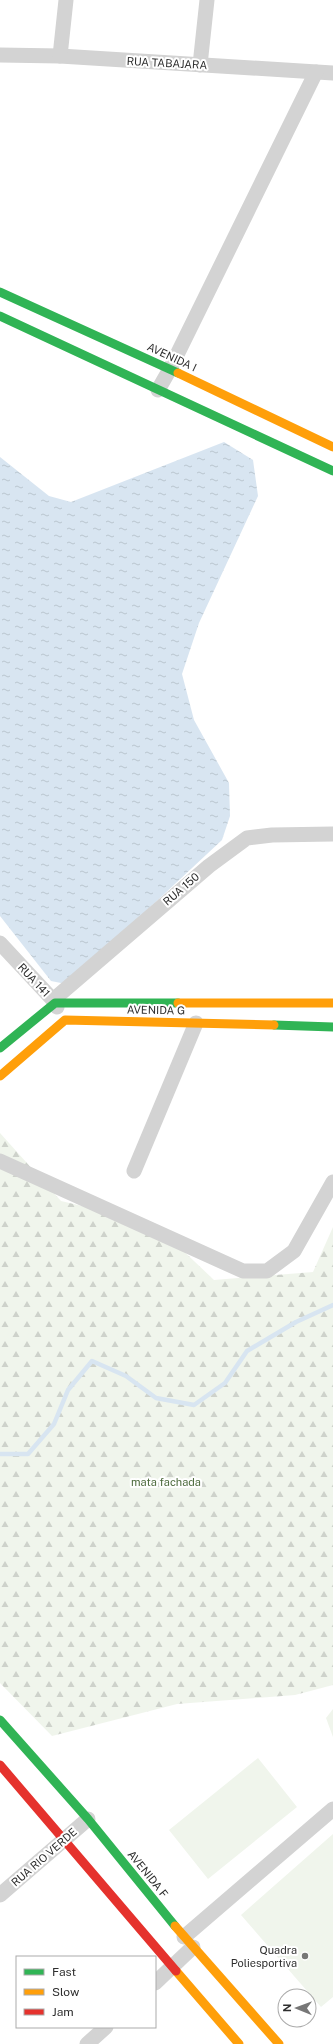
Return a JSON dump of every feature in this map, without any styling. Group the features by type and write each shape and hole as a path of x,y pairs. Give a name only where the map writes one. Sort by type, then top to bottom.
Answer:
{"street":[{"path":"60,56 66,0"},
{"path":"200,65 207,0"},
{"name":"RUA TABAJARA","path":"0,55 60,56 333,73"},
{"path":"158,390 170,369 316,72"},
{"name":"AVENIDA I","path":"0,292 170,369 333,447"},
{"path":"0,316 333,471"},
{"name":"RUA 150","path":"54,1001 209,866 247,838 272,835 333,834"},
{"name":"RUA 141","path":"0,943 54,1001 65,1020"},
{"path":"0,1048 54,1001"},
{"name":"AVENIDA G","path":"54,1001 333,1003"},
{"path":"0,1076 65,1020"},
{"name":"AVENIDA G","path":"65,1020 196,1022 333,1027"},
{"path":"134,1171 196,1022"},
{"path":"0,1161 243,1271 267,1271 294,1251 333,1182"},
{"name":"AVENIDA F","path":"0,1720 88,1820 188,1942 279,2044"},
{"path":"0,1765 239,2044"},
{"path":"156,1982 173,1967 188,1942 333,1809"},
{"name":"RUA RIO VERDE","path":"0,1895 88,1820"},
{"path":"87,2044 105,2028"}],"green space":[{"name":"mata fachada","path":"0,1133 61,1201 154,1223 214,1280 313,1272 333,1227 333,1685 295,1695 177,1704 52,1736 0,1683"},
{"path":"333,1709 333,1737 326,1718"},
{"path":"258,1758 297,1807 208,1879 169,1830"},
{"name":"Quadra Poliesportiva","path":"333,1834 333,1997 321,2007 317,2002 317,1988 304,1988 241,1915"}],"water":[{"path":"224,442 253,460 258,496 199,623 182,674 194,720 229,783 230,816 222,840 70,982 61,983 51,981 0,916 0,457 49,496 71,502"}],"waterway":[{"path":"0,1454 28,1454 54,1424 68,1390 92,1361 126,1376 156,1398 194,1405 225,1383 247,1351 296,1322 333,1305"}],"traffic: fast":[{"path":"0,292 178,373"},
{"path":"0,316 333,471"},
{"path":"0,1048 55,1003 178,1003"},
{"path":"274,1025 333,1027"},
{"path":"0,1720 88,1819 175,1926"}],"traffic: slow":[{"path":"178,373 333,447"},
{"path":"178,1003 333,1003"},
{"path":"0,1076 65,1020 274,1025"},
{"path":"175,1926 279,2044"},
{"path":"176,1971 239,2044"}],"traffic: jam":[{"path":"0,1765 176,1971"}],"place":[{"name":"Quadra Poliesportiva","path":"305,1956"}]}
